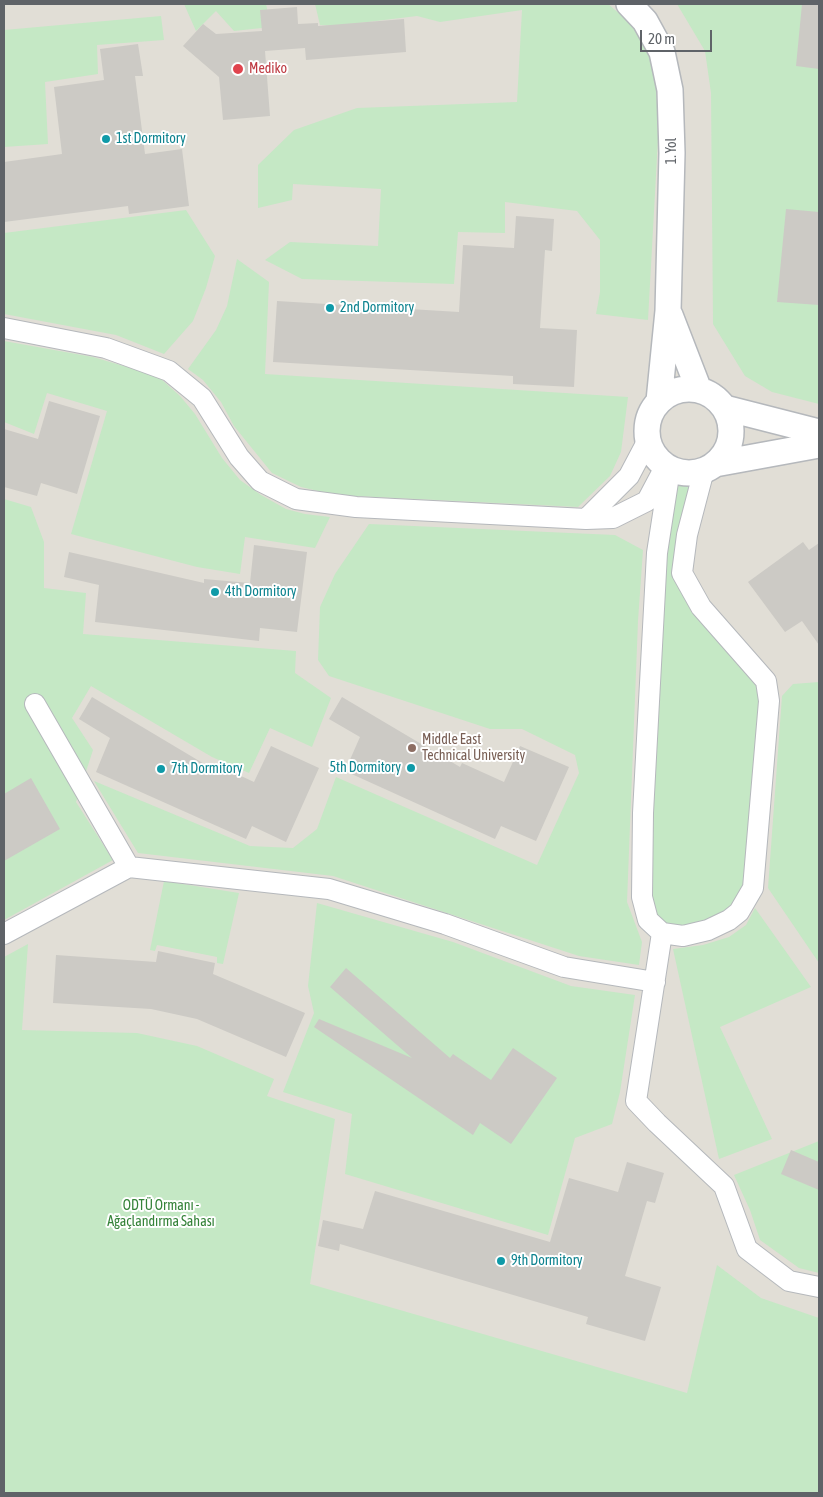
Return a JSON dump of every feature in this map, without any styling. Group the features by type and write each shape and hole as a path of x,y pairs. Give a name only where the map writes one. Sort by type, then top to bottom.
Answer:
{"street":[{"name":"1. Yol","path":"629,4 645,22 662,52 670,90 672,154 668,311 659,401"},
{"path":"668,311 699,390"},
{"path":"4,328 106,348 169,371 202,398 239,457 260,481 296,498 356,507 586,519 613,518 647,501 668,468"},
{"path":"668,468 658,553 643,813 642,898 648,920 662,933 683,936 708,930 729,920 739,912 753,888 769,701 766,681 701,607 682,573 686,534 710,467 724,455 730,444 732,432 730,419 725,408 714,396 699,390 685,389 671,393 659,401 651,412 647,426 648,440 652,452 668,468 688,473 710,467 819,445"},
{"path":"725,408 819,432"},
{"path":"586,519 629,476 648,440"},
{"path":"35,704 129,867"},
{"path":"4,934 129,867 329,889 444,924 564,967 655,982"},
{"path":"662,933 636,1101 724,1186 748,1249 789,1281 819,1287"}],"shaded area":[{"name":"Middle East Technical University","path":"4,4 819,4 819,1493 4,1493"}],"green space":[{"path":"184,4 266,4 271,27 234,31 216,11 196,31"},
{"path":"315,4 608,4 645,35 656,71 658,139 648,320 596,314 600,292 600,240 577,211 505,202 505,233 458,232 454,284 302,279 265,260 290,242 378,246 381,189 293,184 292,200 258,208 258,165 294,130 357,108 517,102 522,10 440,22 417,16 335,26 320,25"},
{"path":"677,4 819,4 819,404 772,392 745,376 713,324 711,93 705,51"},
{"path":"161,16 164,40 97,45 98,74 45,82 48,144 4,147 4,30"},
{"path":"186,210 215,256 206,288 193,321 164,354 116,335 4,314 4,233"},
{"path":"237,259 269,282 265,374 628,397 621,452 610,476 578,507 335,495 301,487 272,473 234,426 221,402 203,380 188,369 216,330 227,306"},
{"path":"4,341 93,357 161,379 180,396 195,414 222,458 240,480 286,509 305,514 330,517 315,548 245,537 240,574 197,567 71,534 107,411 47,393 34,434 4,422"},
{"path":"670,469 694,473 682,573 766,681 753,888 739,912 662,933 642,897"},
{"path":"4,499 31,507 44,542 44,588 86,593 83,634 296,651 295,673 331,698 312,747 270,728 249,773 212,757 91,686 72,718 93,750 76,802 113,860 4,920"},
{"path":"369,524 615,535 643,550 638,621 627,902 642,942 639,965 579,956 333,876 138,853 94,781 250,846 293,848 317,829 336,777 537,865 579,773 575,755 522,729 490,729 329,676 318,660 320,607 335,574"},
{"path":"819,682 819,963 768,888 782,696 793,684"},
{"path":"164,881 239,893 223,964 217,963 217,957 157,945 155,951 150,950"},
{"path":"317,903 453,942 571,986 635,995 620,1092 612,1124 575,1138 548,1235 345,1174 352,1114 283,1092 314,1013 308,986"},
{"path":"755,908 811,987 720,1027 772,1139 719,1159 673,949 703,945 729,937 746,925"},
{"name":"ODTÜ Ormanı - Ağaçlandırma Sahası","path":"28,944 22,1030 137,1033 197,1046 274,1079 267,1096 335,1119 310,1284 687,1393 717,1265 761,1298 819,1318 819,1493 4,1493 4,957"},
{"path":"819,1141 819,1273 799,1268 760,1240 750,1210 734,1175"}],"building":[{"path":"802,4 819,4 819,69 796,66"},
{"name":"Mediko","path":"297,7 298,24 318,23 318,26 404,19 406,52 306,60 305,48 265,51 270,116 223,120 219,77 183,46 203,24 216,34 262,31 260,10"},
{"name":"1st Dormitory","path":"138,44 143,76 135,76 145,154 182,149 189,206 129,214 128,206 4,222 4,162 62,154 54,87 104,80 100,49"},
{"path":"786,209 819,212 819,305 777,302"},
{"name":"2nd Dormitory","path":"516,216 554,219 552,251 545,250 540,328 577,330 574,387 513,384 513,376 273,362 277,301 459,312 463,245 514,248"},
{"path":"49,401 100,416 77,494 41,483 37,496 4,487 4,429 38,439"},
{"path":"803,542 809,550 819,543 819,645 802,621 785,632 748,582"},
{"name":"4th Dormitory","path":"254,545 307,552 297,632 260,628 259,641 95,622 99,585 64,577 69,552 204,583 204,579 250,583"},
{"name":"7th Dormitory","path":"92,697 211,768 213,763 254,782 271,746 319,768 286,842 252,826 246,839 96,772 110,738 79,719"},
{"name":"5th Dormitory","path":"342,697 460,767 462,763 504,782 520,746 569,767 536,841 501,826 495,839 345,771 360,737 329,719"},
{"path":"31,778 60,829 4,861 4,794"},
{"path":"158,951 215,963 213,974 305,1013 286,1057 197,1019 151,1009 53,1003 56,955 156,962"},
{"path":"346,968 450,1058 453,1054 491,1080 513,1048 557,1078 511,1144 480,1123 473,1135 314,1027 319,1019 412,1058 330,987"},
{"path":"791,1150 819,1162 819,1190 781,1174"},
{"name":"9th Dormitory","path":"627,1162 664,1173 655,1203 647,1201 625,1276 661,1287 645,1341 586,1324 588,1317 340,1244 339,1251 318,1246 323,1220 363,1229 375,1191 550,1242 569,1178 618,1192"}],"place":[{"name":"Mediko","path":"238,69"},
{"name":"1st Dormitory","path":"106,139"},
{"name":"2nd Dormitory","path":"330,308"},
{"name":"4th Dormitory","path":"215,592"},
{"name":"Middle East Technical University","path":"412,748"},
{"name":"5th Dormitory","path":"411,768"},
{"name":"7th Dormitory","path":"161,769"},
{"name":"9th Dormitory","path":"501,1261"}]}
